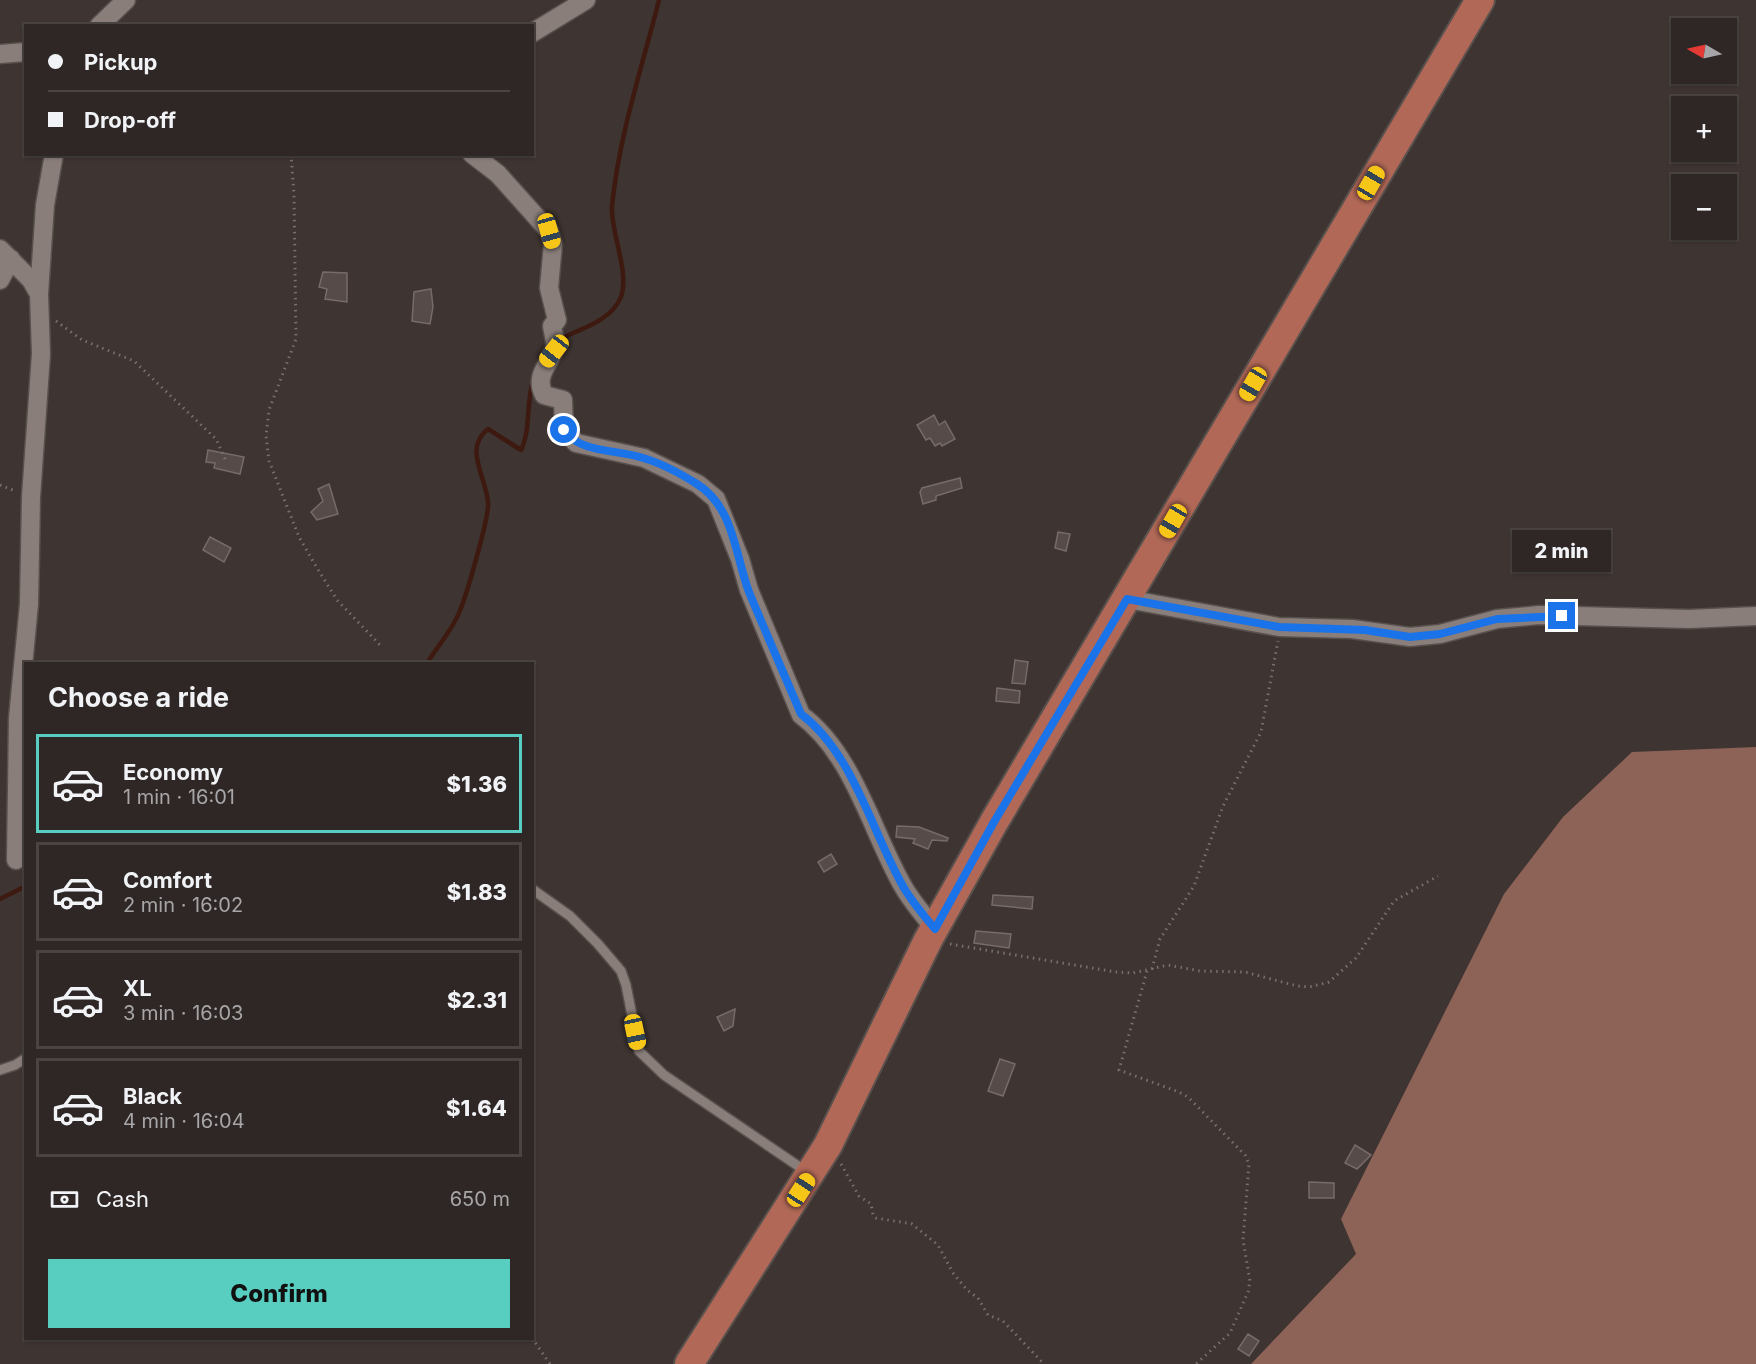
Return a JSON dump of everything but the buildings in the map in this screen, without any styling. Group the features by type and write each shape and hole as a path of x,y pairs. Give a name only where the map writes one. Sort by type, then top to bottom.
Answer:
{"main road":[{"path":"689,1364 811,1175 932,934 994,822 1480,0"}],"street":[{"path":"101,24 126,0"},
{"path":"534,32 586,0"},
{"path":"16,860 18,718 29,604 32,497 41,354 39,294 45,205 54,156"},
{"path":"475,156 498,174 549,231 553,244 549,288 557,320 552,326 556,341 554,351 546,362 541,382 544,395 563,400 564,430 576,443 644,458 698,484 716,499 740,559 749,590 801,714 816,726 859,791 905,889 932,934"},
{"path":"5,254 32,280 39,294"},
{"path":"0,280 5,254"},
{"path":"1127,599 1279,627 1360,630 1410,637 1440,634 1497,619 1539,615 1689,619 1756,616"}],"lane":[{"path":"534,890 570,916 621,971 626,985 639,1051 664,1075 811,1175"},
{"path":"0,1070 24,1059"}],"path":[{"path":"291,156 294,194 296,339 269,410 266,436 269,461 299,537 317,568 337,600 380,645"},
{"path":"39,294 48,312 66,330 82,340 134,361 216,439 227,463"},
{"path":"1152,969 1160,939 1194,886 1223,806 1261,732 1279,627"},
{"path":"932,934 1083,968 1133,973 1168,965 1200,971 1245,972 1309,987 1329,982 1342,973 1356,958 1394,901 1438,876"},
{"path":"1147,971 1119,1070 1188,1097 1245,1155 1249,1164 1244,1240 1250,1281 1248,1292 1230,1333 1196,1364"},
{"path":"828,1145 859,1196 871,1204 873,1215 876,1218 912,1224 938,1245 953,1273 970,1294 978,1298 988,1315 1003,1322 1044,1364"},
{"path":"533,1340 550,1364"}],"shaded area":[{"path":"1756,747 1756,1364 1251,1364 1356,1254 1341,1219 1504,894 1563,817 1632,752"}],"waterway":[{"path":"559,339 603,318 621,297 622,264 612,216 615,180 625,128 659,0"},
{"path":"428,662 459,613 472,574 488,510 486,492 476,454 477,445 488,429 521,450 526,433 533,381"},
{"path":"0,899 24,887"}],"route":[{"path":"564,430 576,443 644,458 698,484 716,499 729,527 749,590 801,714 816,726 859,791 884,849 905,889 935,929 994,822 1127,599 1279,627 1365,630 1410,637 1440,634 1516,616 1562,616"}]}
